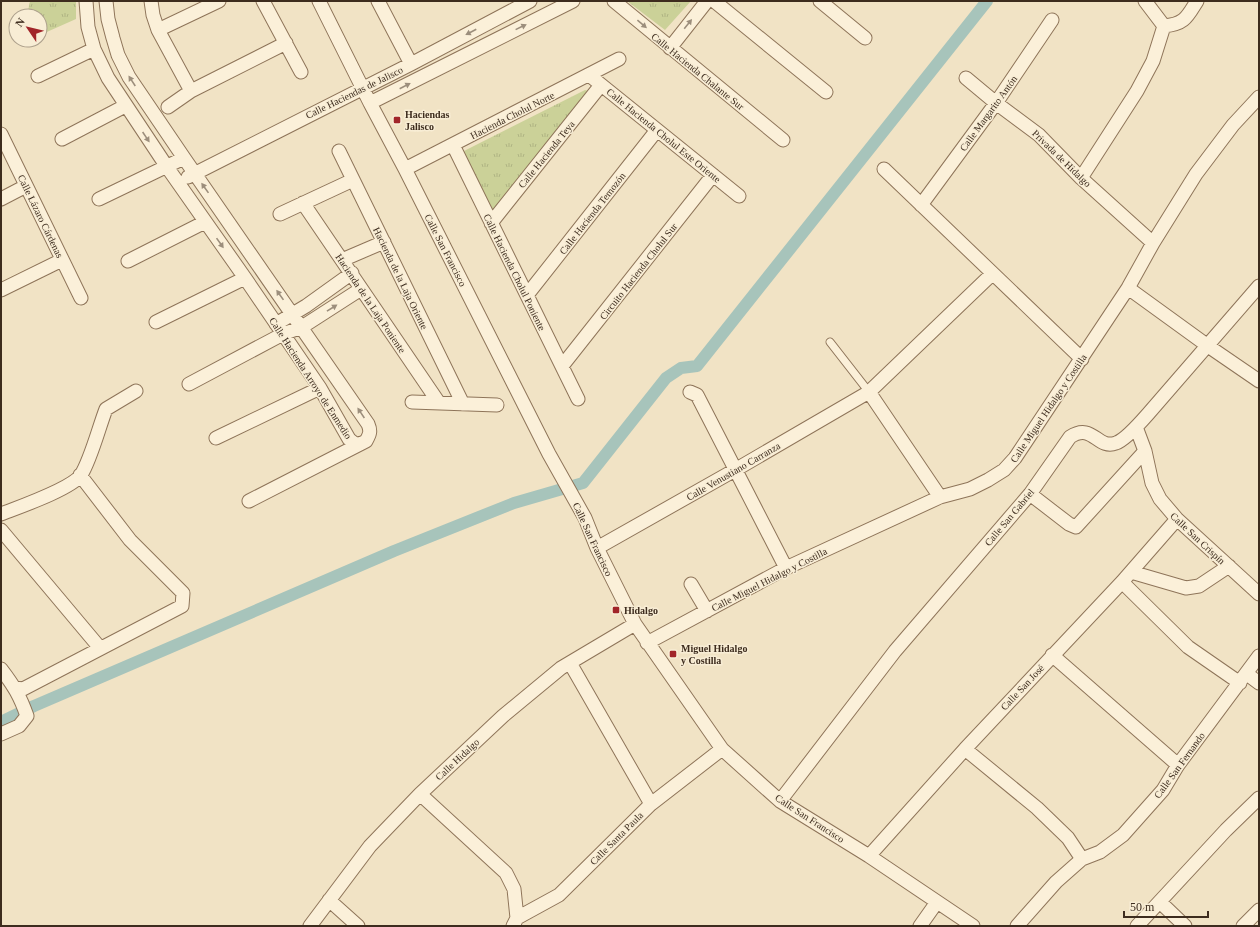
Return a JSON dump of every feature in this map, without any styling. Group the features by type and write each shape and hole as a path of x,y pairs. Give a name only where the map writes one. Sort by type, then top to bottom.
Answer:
{"street":[{"name":"Calle Hacienda Arroyo de Enmedio","path":"86,1 88,27 94,50 108,78 125,106 320,388 350,439 354,443 359,444 366,441 371,430 368,424 129,77 118,55 108,19 106,1"},
{"path":"151,1 153,15 158,30 191,91"},
{"path":"158,30 219,1"},
{"path":"263,1 301,72"},
{"name":"Calle San Francisco","path":"320,1 370,103 549,454 585,518 597,548 635,624 722,750 780,801 869,856 973,926"},
{"path":"378,1 411,64"},
{"name":"Calle Haciendas de Jalisco","path":"178,182 411,64 530,1"},
{"name":"Calle Haciendas de Jalisco","path":"370,103 573,1"},
{"name":"Calle Hacienda Chalante Sur","path":"614,1 784,140"},
{"path":"670,48 707,1"},
{"path":"714,1 826,92"},
{"path":"820,1 865,38"},
{"path":"1145,1 1164,26"},
{"path":"1164,26 1176,25 1186,18 1197,1"},
{"name":"Calle Margarito Antón","path":"921,205 996,103 1052,20"},
{"path":"1081,178 1137,91 1153,61 1164,26"},
{"path":"168,107 191,91 286,43"},
{"path":"38,76 94,50"},
{"name":"Hacienda Cholul Norte","path":"405,169 453,146 619,59"},
{"name":"Calle Hacienda Cholul Este Oriente","path":"589,75 739,196"},
{"name":"Privada de Hidalgo","path":"966,78 996,103 1039,135 1081,178 1153,243"},
{"name":"Calle Hacienda Teya","path":"491,223 602,85"},
{"name":"Calle Miguel Hidalgo y Costilla","path":"647,643 786,568 940,497 970,489 1004,470 1015,458 1082,359 1128,288 1153,243 1196,174 1233,125 1259,97"},
{"path":"62,139 125,106"},
{"name":"Calle Hacienda Temozón","path":"527,295 657,130"},
{"name":"Calle Lázaro Cárdenas","path":"1,134 81,298"},
{"name":"Calle Hacienda Cholul Poniente","path":"453,146 578,399"},
{"name":"Hacienda de la Laja Oriente","path":"339,152 463,404"},
{"path":"99,199 184,158"},
{"path":"884,169 1082,359"},
{"name":"Circuito Hacienda Cholul Sur","path":"562,366 713,175"},
{"path":"280,214 353,180"},
{"path":"1,199 26,186"},
{"name":"Hacienda de la Laja Poniente","path":"303,203 439,403"},
{"path":"128,261 205,222"},
{"path":"342,260 384,242"},
{"path":"1,290 62,260"},
{"path":"189,384 280,329 293,314 352,273"},
{"name":"Calle Venustiano Carranza","path":"597,548 735,470 868,392 992,274"},
{"path":"156,322 245,278"},
{"name":"Calle San Gabriel","path":"780,801 896,651 1030,494 1070,437 1077,433 1084,432 1108,445 1116,443 1136,427 1259,286"},
{"path":"1128,288 1259,381"},
{"path":"280,329 302,327 361,289"},
{"path":"216,438 320,388"},
{"path":"1,514 68,486 80,476 106,409 136,391"},
{"path":"690,392 697,395 786,568"},
{"path":"868,392 940,497"},
{"path":"412,402 497,405"},
{"name":"Calle San Crispín","path":"1136,427 1145,451 1152,483 1160,499 1177,519 1259,594"},
{"path":"249,501 359,444"},
{"path":"1030,494 1069,524 1076,527 1145,451"},
{"path":"18,693 100,648 182,606 183,593 130,540 80,476"},
{"name":"Calle San José","path":"869,856 965,749 1122,582 1177,519"},
{"path":"1,530 100,648"},
{"path":"1131,572 1186,588 1199,586 1229,566"},
{"path":"1122,582 1188,647 1243,679 1259,683"},
{"path":"690,584 707,611"},
{"name":"Calle Hidalgo","path":"310,926 370,846 420,794 503,716 560,668 635,624"},
{"path":"1052,655 1178,765"},
{"name":"Calle San Fernando","path":"1017,926 1056,882 1082,859 1100,852 1123,835 1163,790 1178,765 1259,656"},
{"path":"570,663 651,804"},
{"path":"1,669 18,693 28,716 19,726 1,734"},
{"path":"965,749 1042,813 1068,838 1082,859"},
{"name":"Calle Santa Paula","path":"515,922 558,896 651,804 722,750"},
{"path":"420,794 506,873 514,889 515,922"},
{"path":"1137,926 1226,830 1259,798"},
{"path":"329,900 358,926"},
{"path":"920,926 937,902"},
{"path":"1160,902 1185,926"},
{"path":"1243,926 1257,915"}],"lane":[{"path":"830,342 868,392"}],"green space":[{"path":"30,1 76,1 76,19 48,31 48,8 29,8"},
{"path":"627,1 691,1 665,30"},
{"path":"585,90 591,92 494,211 488,207 462,152"}],"waterway":[{"path":"1,722 34,706 394,551 514,503 583,483 666,378 681,368 697,366 987,1"}],"place":[{"name":"Haciendas Jalisco","path":"397,120"},
{"name":"Hidalgo","path":"616,610"},
{"name":"Miguel Hidalgo y Costilla","path":"673,654"}]}
